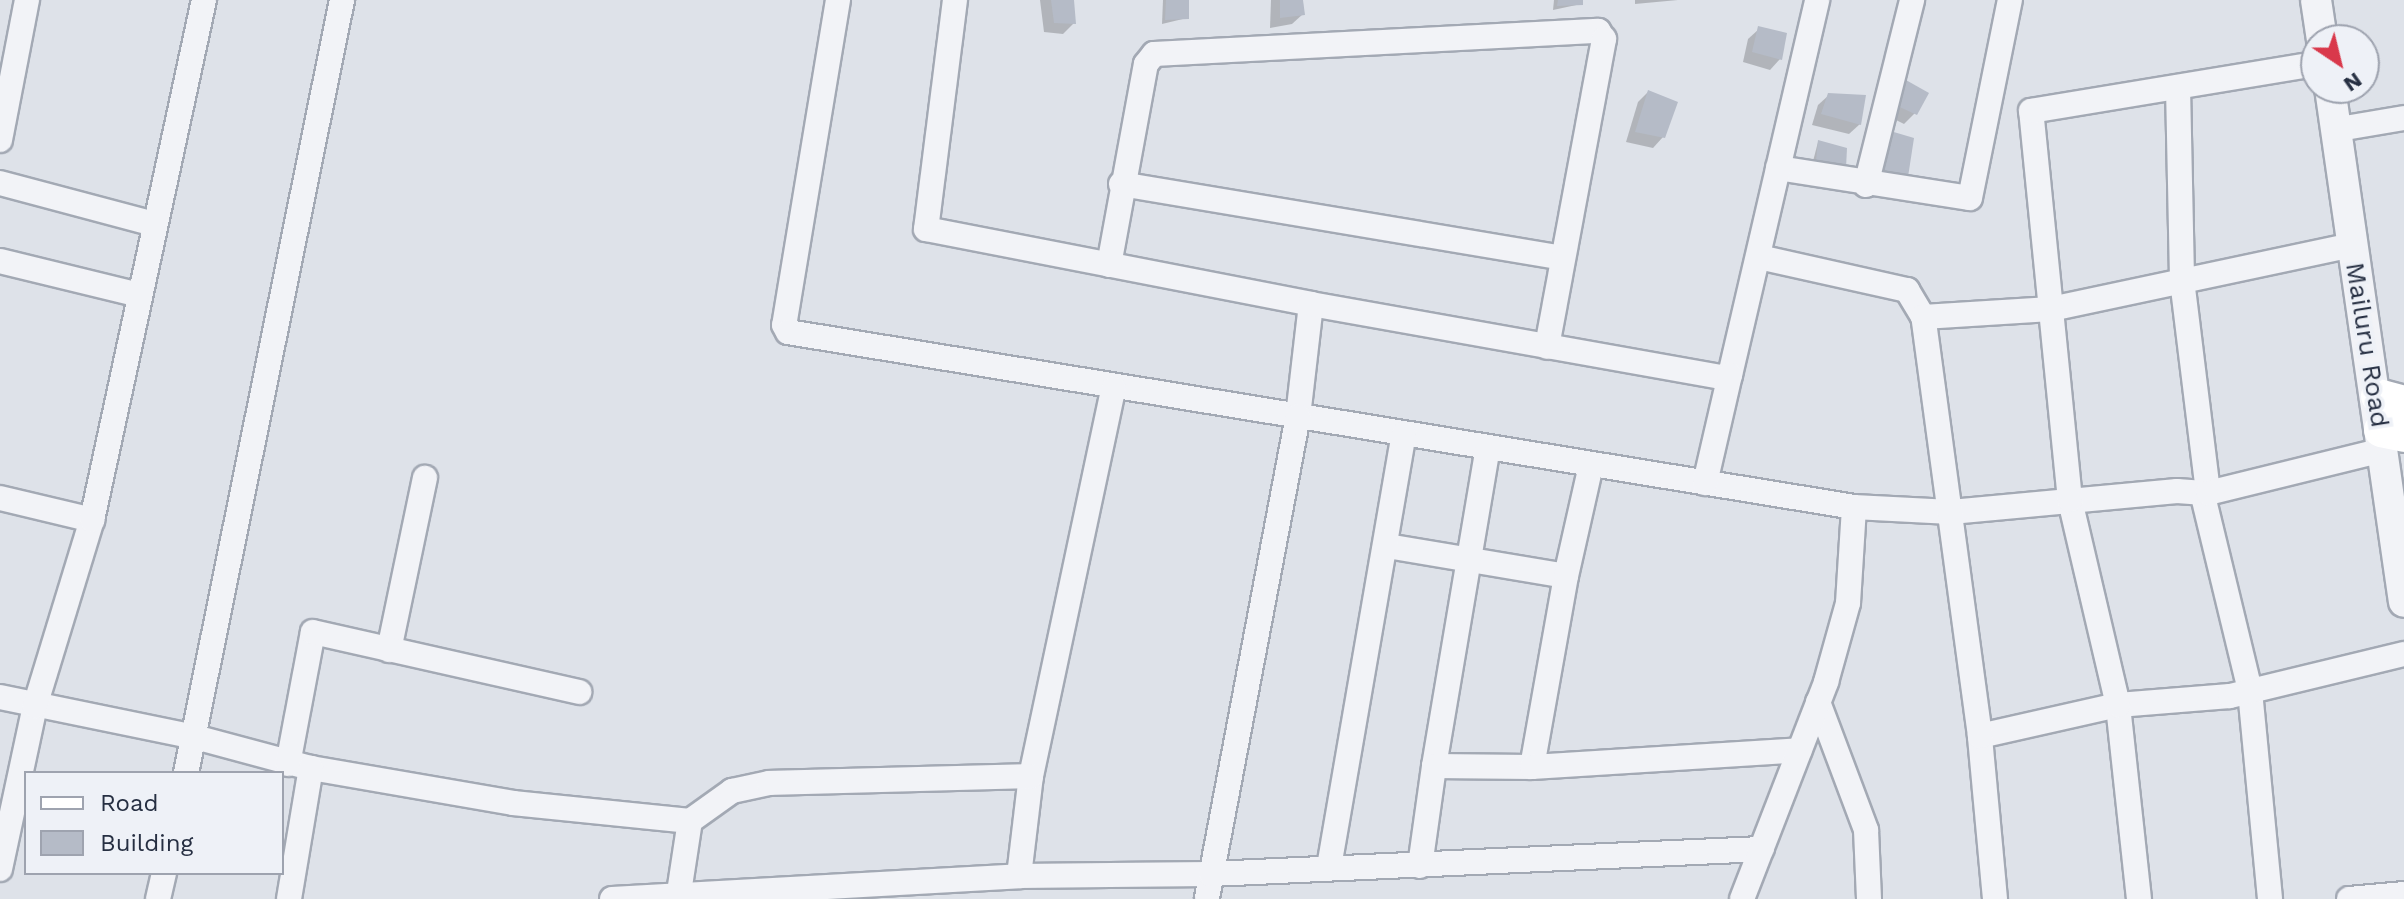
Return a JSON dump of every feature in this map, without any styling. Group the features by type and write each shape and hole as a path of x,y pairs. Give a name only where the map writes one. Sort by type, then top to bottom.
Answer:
{"street":[{"path":"0,140 27,0"},
{"path":"0,869 35,706 92,520 204,0"},
{"path":"186,771 342,0"},
{"path":"838,0 785,329 1113,389 1298,416 1854,507 1951,512 2070,500 2208,493 2389,438"},
{"path":"955,0 926,229 1547,347 1720,377 1730,375"},
{"path":"1705,483 1817,0"},
{"path":"1866,185 1912,0"},
{"path":"1778,168 1866,185 1970,198 2010,0"},
{"path":"2316,0 2320,24"},
{"path":"1109,265 1121,184 1146,64 1154,54 1598,31 1604,39 1547,347"},
{"path":"2139,899 2118,705 2070,500 2031,111 2300,67"},
{"path":"2178,87 2182,280 2208,493"},
{"name":"Mailuru Road","path":"2334,104 2352,245 2391,400 2389,438 2404,602"},
{"path":"2339,129 2404,118"},
{"path":"0,183 154,224"},
{"path":"1121,184 1562,258"},
{"path":"1923,317 2051,309 2352,245"},
{"path":"1759,257 1907,290 1923,317 1923,344 1951,512 1980,736 1995,899"},
{"path":"0,261 140,295"},
{"path":"1207,899 1298,416 1311,304"},
{"path":"1019,876 1031,776 1113,389"},
{"path":"1329,867 1404,434"},
{"path":"1420,866 1488,448"},
{"path":"1532,767 1566,576 1591,465"},
{"path":"389,650 425,478"},
{"path":"2208,493 2203,496 2250,691 2270,899"},
{"path":"0,498 92,520"},
{"path":"1742,899 1818,702 1848,603 1854,507"},
{"path":"1387,546 1566,576"},
{"path":"289,899 313,632 579,692"},
{"path":"1980,736 2118,705 2250,691 2404,654"},
{"path":"0,697 195,737 299,766 513,803 690,821 732,791 769,783 1031,776"},
{"path":"1818,702 1866,830 1869,899"},
{"path":"1434,766 1532,767 1799,750"},
{"path":"678,897 690,821"},
{"path":"612,899 1019,876 1211,874 1761,849"},
{"path":"158,899 164,875"},
{"path":"2349,899 2404,894"}],"building":[{"path":"1051,0 1074,0 1076,24 1054,23"},
{"path":"1166,0 1189,0 1189,19 1165,20"},
{"path":"1280,0 1303,0 1305,15 1280,18"},
{"path":"1558,0 1583,0 1583,5 1557,6"},
{"path":"1758,26 1787,33 1782,60 1752,52"},
{"path":"1897,75 1929,93 1917,115 1891,103"},
{"path":"1648,90 1678,102 1665,138 1635,132"},
{"path":"1828,93 1866,95 1861,125 1821,114"},
{"path":"1887,130 1914,138 1908,177 1876,170"},
{"path":"1818,140 1847,148 1846,168 1816,161"}]}
